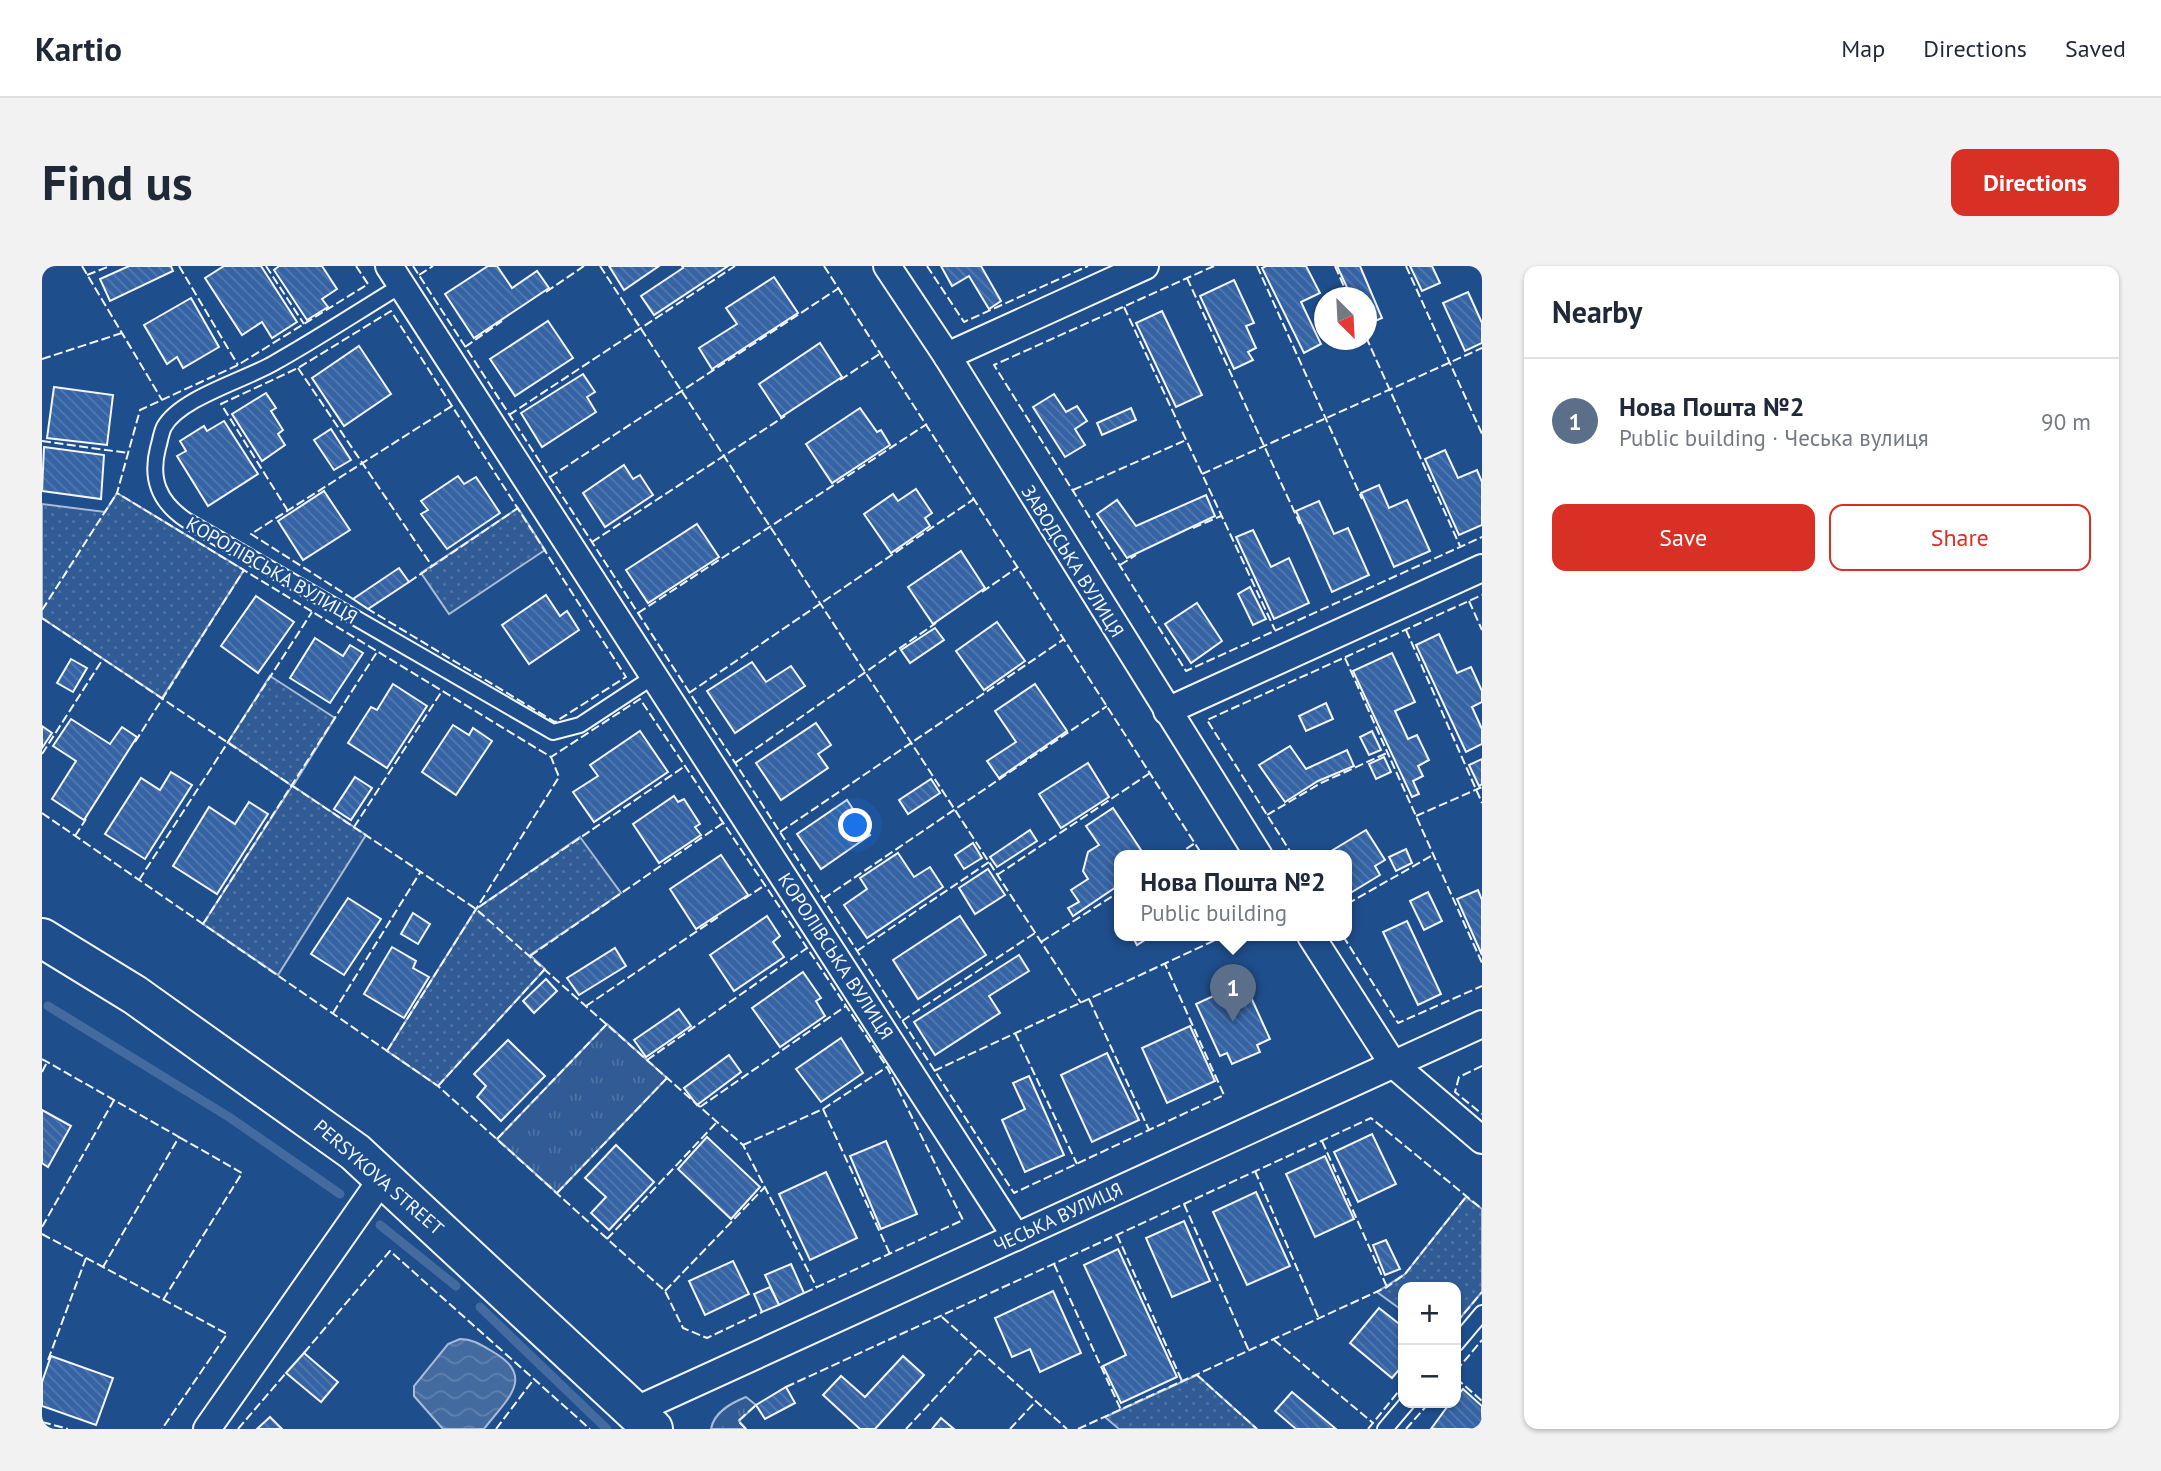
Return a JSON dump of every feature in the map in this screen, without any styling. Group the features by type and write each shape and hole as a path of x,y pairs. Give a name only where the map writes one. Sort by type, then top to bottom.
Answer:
{"main road":[{"name":"PERSYKOVA STREET","path":"42,938 203,1041 324,1128 384,1176 644,1420"}],"street":[{"name":"ЗАВОДСЬКА ВУЛИЦЯ","path":"887,266 947,356 1255,850"},
{"path":"947,356 1145,266"},
{"name":"КОРОЛІВСЬКА ВУЛИЦЯ","path":"395,275 656,674 1016,1237"},
{"path":"1167,711 1482,568"},
{"path":"1314,941 1393,1064 1482,1140"},
{"name":"ЧЕСЬКА ВУЛИЦЯ","path":"644,1420 1016,1237 1482,1024"},
{"path":"207,1429 384,1176"}],"lane":[{"name":"КОРОЛІВСЬКА ВУЛИЦЯ","path":"395,275 270,366 178,412 164,427 154,464 155,481 161,496 172,510 186,520 552,732 580,725 656,674"},
{"path":"1461,1339 1482,1313"},
{"path":"1385,1429 1403,1408"}],"green space":[{"path":"117,493 244,570 162,698 42,618 42,504 105,512"},
{"path":"518,508 545,550 449,614 421,573"},
{"path":"270,676 335,718 293,786 366,835 278,975 203,924 292,786 228,742"},
{"path":"580,837 621,893 530,955 545,969 438,1086 387,1051 476,909"},
{"path":"607,1024 667,1078 557,1193 497,1139"},
{"path":"1466,1197 1482,1209 1482,1292 1461,1317 1461,1282 1398,1282 1398,1307 1377,1292 1405,1274"},
{"path":"1197,1375 1257,1429 1119,1429 1105,1417"},
{"path":"746,1397 756,1405 739,1421 746,1429 711,1429 719,1413"}],"water":[{"path":"460,1339 482,1345 507,1362 514,1372 513,1390 484,1429 443,1429 414,1396 414,1386 448,1344"}],"building":[{"path":"129,266 171,266 173,271 110,301 100,279"},
{"path":"224,266 261,266 297,322 272,338 262,322 242,335 205,278"},
{"path":"279,266 322,266 337,289 322,299 328,307 307,320 274,270"},
{"path":"488,266 497,266 512,288 537,271 549,288 474,338 445,294"},
{"path":"609,266 659,266 624,290"},
{"path":"682,266 728,266 654,315 641,296 683,268"},
{"path":"941,266 981,266 1001,301 989,309 969,276 952,286"},
{"path":"1306,266 1317,287 1314,287 1314,296 1301,302 1314,329 1314,348 1304,353 1262,268"},
{"path":"1337,266 1360,266 1369,287 1347,287"},
{"path":"1410,266 1432,266 1440,283 1422,291"},
{"path":"774,277 798,313 712,369 699,348 737,324 726,308"},
{"path":"1234,280 1254,323 1246,326 1256,348 1248,352 1253,360 1234,369 1200,296"},
{"path":"1468,292 1482,323 1482,343 1465,351 1443,303"},
{"path":"191,298 219,347 183,368 177,357 167,364 144,325"},
{"path":"1377,306 1382,318 1377,320"},
{"path":"1162,311 1202,395 1176,407 1136,323"},
{"path":"548,321 573,358 515,396 490,359"},
{"path":"820,343 842,377 781,417 759,384"},
{"path":"359,346 391,394 344,426 312,378"},
{"path":"583,374 595,392 587,397 596,412 542,447 521,413"},
{"path":"54,387 113,395 107,445 47,438"},
{"path":"266,393 276,408 271,411 283,430 278,434 285,445 262,461 232,414"},
{"path":"1054,394 1066,412 1077,406 1087,421 1075,429 1085,445 1065,457 1033,407"},
{"path":"860,408 877,432 881,430 890,445 832,483 806,444"},
{"path":"1131,408 1136,420 1102,435 1097,423"},
{"path":"224,421 258,474 208,506 177,456 186,451 180,441 204,426 207,431"},
{"path":"331,429 351,460 334,470 314,440"},
{"path":"44,447 104,455 101,499 42,491"},
{"path":"1445,450 1458,478 1477,470 1482,482 1482,525 1459,535 1425,459"},
{"path":"624,465 633,479 640,475 653,495 605,527 583,493"},
{"path":"458,476 464,484 476,477 500,513 447,549 421,514 428,510 421,501"},
{"path":"1379,485 1389,508 1407,500 1430,551 1394,567 1361,493"},
{"path":"916,489 932,513 925,518 930,526 891,553 864,514 893,494 898,501"},
{"path":"324,491 350,530 303,560 278,521"},
{"path":"1206,495 1215,516 1127,558 1097,514 1117,500 1136,526"},
{"path":"1319,501 1334,534 1348,528 1369,575 1332,592 1296,511"},
{"path":"697,524 719,557 648,603 626,570"},
{"path":"1253,530 1271,567 1289,558 1309,603 1274,619 1236,537"},
{"path":"961,551 985,588 933,624 908,587"},
{"path":"399,568 409,582 368,609 353,599"},
{"path":"1250,587 1266,619 1253,625 1238,594"},
{"path":"546,595 560,616 567,611 579,630 529,664 502,625"},
{"path":"256,596 294,622 258,673 221,646"},
{"path":"1197,603 1222,641 1191,663 1165,624"},
{"path":"997,622 1025,661 984,690 956,651"},
{"path":"935,628 944,640 910,663 901,650"},
{"path":"1439,634 1457,673 1471,667 1482,691 1482,702 1472,707 1482,729 1482,744 1466,752 1416,645"},
{"path":"315,638 343,656 350,645 363,653 330,703 290,678"},
{"path":"1392,653 1415,702 1395,711 1408,739 1417,735 1429,760 1418,766 1423,776 1413,781 1419,794 1412,797 1353,671"},
{"path":"71,659 87,668 73,692 57,683"},
{"path":"752,662 766,682 791,666 805,686 735,733 707,691"},
{"path":"393,684 427,706 387,768 348,743 371,707 377,710"},
{"path":"1035,684 1067,731 999,778 987,761 1016,742 995,711"},
{"path":"1326,703 1333,719 1306,731 1299,716"},
{"path":"71,719 110,744 122,727 137,737 84,820 52,799 76,761 53,746"},
{"path":"816,723 831,745 818,754 828,768 781,800 756,763"},
{"path":"453,725 469,735 473,728 492,741 456,795 422,772"},
{"path":"42,726 52,733 42,748"},
{"path":"640,731 668,772 594,822 573,792 598,776 590,765"},
{"path":"1372,731 1381,750 1369,755 1360,737"},
{"path":"1290,746 1306,769 1347,750 1354,766 1318,781 1285,802 1259,765"},
{"path":"1384,757 1391,772 1376,779 1369,764"},
{"path":"1482,759 1482,784 1479,786 1469,765"},
{"path":"1088,763 1109,797 1061,828 1039,794"},
{"path":"171,772 192,785 145,859 105,834 141,778 160,790"},
{"path":"355,777 372,788 351,820 334,809"},
{"path":"931,779 940,793 908,814 899,800"},
{"path":"674,796 678,802 684,799 700,824 695,827 701,835 659,863 633,824"},
{"path":"847,800 870,835 821,869 797,834"},
{"path":"249,802 268,814 217,894 173,866 209,807 235,824"},
{"path":"1113,808 1141,850 1114,850 1114,888 1073,916 1068,908 1079,902 1071,890 1088,879 1083,871 1088,852 1099,845 1086,826"},
{"path":"1030,830 1037,841 997,867 990,857"},
{"path":"1366,830 1385,860 1375,866 1380,875 1352,892 1352,850 1333,850"},
{"path":"973,843 982,858 964,869 955,855"},
{"path":"1406,849 1412,863 1396,871 1389,857"},
{"path":"898,853 914,877 930,867 943,887 867,938 844,905 867,889 860,878"},
{"path":"721,855 748,895 696,929 670,889"},
{"path":"988,869 1005,895 975,914 959,888"},
{"path":"1478,890 1482,900 1482,955 1457,899"},
{"path":"1428,892 1442,921 1424,930 1410,901"},
{"path":"348,898 381,919 344,975 311,954"},
{"path":"413,913 430,924 418,944 401,934"},
{"path":"767,916 780,936 773,942 784,957 734,991 710,955"},
{"path":"960,916 986,955 918,999 893,960"},
{"path":"1407,921 1441,994 1418,1005 1383,932"},
{"path":"392,947 416,961 413,968 429,977 404,1018 364,994"},
{"path":"615,948 626,966 579,995 567,978"},
{"path":"1019,955 1029,971 989,996 1000,1013 935,1055 914,1022"},
{"path":"803,972 821,998 816,1001 825,1016 780,1047 752,1008"},
{"path":"546,979 557,991 534,1013 523,1001"},
{"path":"1244,982 1270,1039 1257,1045 1260,1052 1232,1064 1227,1053 1220,1056 1196,1004"},
{"path":"679,1009 691,1026 646,1057 634,1040"},
{"path":"1190,1026 1215,1081 1167,1103 1142,1048"},
{"path":"841,1038 863,1073 821,1102 796,1069"},
{"path":"508,1040 545,1076 501,1121 477,1097 486,1086 474,1074"},
{"path":"1107,1053 1139,1120 1092,1142 1061,1075"},
{"path":"729,1055 741,1072 697,1105 684,1088"},
{"path":"1029,1076 1064,1155 1025,1172 1002,1120 1025,1109 1013,1083"},
{"path":"42,1110 71,1126 48,1167 42,1163"},
{"path":"1372,1134 1396,1184 1358,1202 1334,1152"},
{"path":"707,1137 760,1187 731,1219 678,1169"},
{"path":"886,1141 917,1214 881,1229 850,1156"},
{"path":"616,1145 654,1182 609,1230 591,1213 606,1197 585,1178"},
{"path":"1325,1156 1354,1219 1315,1237 1286,1174"},
{"path":"826,1172 857,1238 810,1260 779,1194"},
{"path":"1256,1192 1290,1266 1247,1285 1213,1212"},
{"path":"1184,1221 1210,1281 1172,1297 1146,1238"},
{"path":"1386,1240 1400,1269 1385,1275 1373,1245"},
{"path":"1118,1249 1177,1377 1121,1403 1103,1366 1126,1355 1084,1265"},
{"path":"733,1261 749,1294 705,1315 689,1281"},
{"path":"791,1264 804,1293 779,1305 765,1275"},
{"path":"770,1287 779,1305 762,1312 754,1294"},
{"path":"1053,1291 1081,1353 1040,1372 1030,1349 1012,1357 995,1318"},
{"path":"1379,1308 1398,1323 1398,1371 1392,1378 1350,1343"},
{"path":"304,1353 338,1382 321,1402 286,1373"},
{"path":"51,1356 113,1378 96,1425 42,1406 42,1382"},
{"path":"903,1356 924,1375 875,1429 860,1429 823,1395 841,1376 865,1397"},
{"path":"786,1387 795,1403 765,1419 756,1405"},
{"path":"1463,1389 1482,1406 1482,1429 1431,1429 1446,1408 1461,1408"},
{"path":"1292,1392 1336,1429 1296,1429 1275,1411"},
{"path":"270,1417 282,1429 257,1429"},
{"path":"941,1418 954,1429 932,1429"}],"waterway":[{"path":"48,1006 229,1117 340,1194"},
{"path":"380,1225 456,1286"},
{"path":"480,1307 607,1429"}],"fence":[{"path":"82,266 162,400"},
{"path":"87,275 110,266"},
{"path":"179,266 238,365"},
{"path":"266,266 304,324"},
{"path":"356,266 368,284 238,365 140,410 117,493 551,757 640,699 887,1067 963,1220 804,1293"},
{"path":"413,266 1014,1193 1224,1095 1165,964"},
{"path":"419,275 433,266"},
{"path":"546,292 584,266"},
{"path":"600,266 1081,1003"},
{"path":"509,415 735,266"},
{"path":"824,266 1199,850"},
{"path":"927,266 964,322 1088,266"},
{"path":"1214,266 994,365 1186,671 1482,537"},
{"path":"1257,266 1362,499"},
{"path":"1335,266 1344,287"},
{"path":"1406,266 1482,434"},
{"path":"1480,266 1482,270"},
{"path":"1187,278 1300,524"},
{"path":"550,477 839,288"},
{"path":"1124,307 1275,630"},
{"path":"288,511 221,404 298,368 391,311 626,677 555,722 368,609"},
{"path":"465,347 502,321"},
{"path":"42,359 122,333"},
{"path":"1202,474 1482,348"},
{"path":"1372,350 1460,546"},
{"path":"840,380 881,353"},
{"path":"298,368 432,566"},
{"path":"353,599 251,534 452,406"},
{"path":"592,542 785,416"},
{"path":"638,613 927,424"},
{"path":"1073,490 1186,440"},
{"path":"42,441 128,453"},
{"path":"42,610 117,493"},
{"path":"689,693 974,499"},
{"path":"409,582 518,508"},
{"path":"1193,528 1221,516"},
{"path":"1120,565 1136,555"},
{"path":"982,592 1018,567"},
{"path":"135,742 244,570"},
{"path":"1289,850 1207,720 1482,595"},
{"path":"1469,601 1482,630"},
{"path":"139,880 312,612"},
{"path":"42,618 476,909 743,1145 817,1288"},
{"path":"735,763 936,623"},
{"path":"1406,630 1482,803"},
{"path":"780,832 1064,639"},
{"path":"203,924 377,652"},
{"path":"1345,658 1482,963"},
{"path":"42,754 103,659"},
{"path":"354,827 442,691"},
{"path":"823,899 1107,706"},
{"path":"1267,815 1321,783 1387,753"},
{"path":"387,1051 559,777 551,757"},
{"path":"479,907 685,766"},
{"path":"997,875 1150,773"},
{"path":"1416,816 1482,787"},
{"path":"42,813 438,1086 665,1291 683,1328 707,1338 762,1312"},
{"path":"75,836 86,819"},
{"path":"530,956 723,823"},
{"path":"1185,850 1195,843"},
{"path":"1352,901 1433,855"},
{"path":"857,951 989,862"},
{"path":"333,1013 421,871"},
{"path":"744,899 765,885"},
{"path":"1041,942 1114,895"},
{"path":"586,1006 721,915"},
{"path":"902,1021 1035,933"},
{"path":"934,1071 1213,941"},
{"path":"1346,941 1398,1023 1482,986"},
{"path":"647,1060 807,948"},
{"path":"438,1086 545,969"},
{"path":"1089,999 1149,1130"},
{"path":"700,1107 846,1006"},
{"path":"497,1139 607,1024"},
{"path":"1015,1033 1077,1164"},
{"path":"42,1059 179,1137 103,1267"},
{"path":"42,1072 47,1062"},
{"path":"1482,1066 1459,1077 1455,1092 1482,1114"},
{"path":"743,1145 823,1109 887,1067"},
{"path":"557,1193 667,1078"},
{"path":"42,1227 114,1100"},
{"path":"823,1109 890,1254"},
{"path":"786,1387 1371,1118 1482,1209"},
{"path":"607,1239 717,1122"},
{"path":"163,1300 242,1173 179,1137"},
{"path":"1322,1141 1387,1287"},
{"path":"1255,1171 1319,1319"},
{"path":"665,1291 765,1187"},
{"path":"1078,1429 1387,1287 1405,1274 1466,1197"},
{"path":"1184,1204 1249,1351"},
{"path":"42,1234 227,1334 162,1429"},
{"path":"1117,1235 1182,1381"},
{"path":"304,1353 390,1251 590,1429"},
{"path":"48,1360 86,1258"},
{"path":"1054,1264 1121,1410"},
{"path":"1461,1317 1482,1292"},
{"path":"942,1317 1067,1429"},
{"path":"1274,1340 1373,1423"},
{"path":"1461,1365 1482,1340"},
{"path":"906,1429 979,1350"},
{"path":"238,1429 286,1373"},
{"path":"1197,1375 1257,1429"},
{"path":"496,1429 534,1379"},
{"path":"1461,1382 1482,1401"},
{"path":"1368,1429 1398,1392"},
{"path":"1010,1429 1036,1401"},
{"path":"746,1429 738,1421 756,1405"},
{"path":"1406,1429 1425,1408"},
{"path":"42,1422 68,1429"}],"place":[{"name":"Нова Пошта №2","path":"1233,1022"}]}
